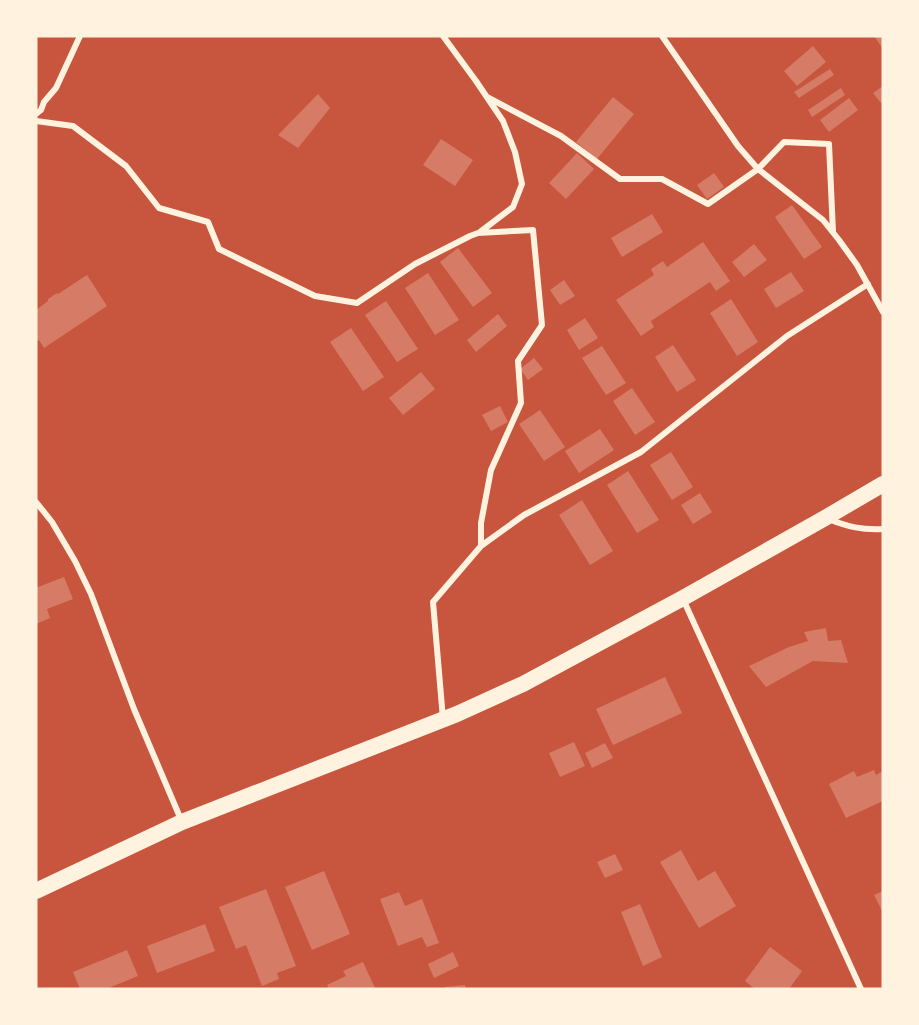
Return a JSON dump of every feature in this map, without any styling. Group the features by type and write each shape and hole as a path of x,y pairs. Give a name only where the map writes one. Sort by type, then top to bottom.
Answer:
{"highway":[{"path":"36,891 182,822 443,720 523,684 683,598 883,484"}],"street":[{"path":"36,114 56,88 80,36"},
{"path":"36,121 73,126 126,166 159,208 208,222 219,249 315,296 357,303 415,264 478,233 513,207 522,184 515,152 503,121 443,36"},
{"path":"662,36 738,146 758,169 823,219 857,265 883,312"},
{"path":"488,97 561,136 620,179 662,179 708,204 758,169 784,142 829,144 833,232"},
{"path":"478,233 533,230 542,325 518,361 521,404 491,470 481,523 481,546"},
{"path":"443,720 433,602 481,546 524,514 640,452 787,336 868,284"},
{"path":"36,502 52,522 91,594 134,709 182,822"},
{"path":"825,518 863,530 883,529"},
{"path":"683,598 861,989"}],"building":[{"path":"874,36 883,36 883,49"},
{"path":"813,46 826,62 797,86 784,71"},
{"path":"830,69 834,75 799,98 794,92"},
{"path":"883,86 883,101 881,103 873,93"},
{"path":"841,88 845,95 812,117 808,110"},
{"path":"318,94 330,108 298,148 278,135"},
{"path":"613,97 634,114 597,159 576,142"},
{"path":"849,98 858,110 829,132 820,120"},
{"path":"441,139 473,160 455,186 423,165"},
{"path":"577,153 594,169 566,199 549,183"},
{"path":"714,173 724,187 707,199 697,185"},
{"path":"792,205 822,247 804,259 775,217"},
{"path":"652,214 663,232 622,257 611,238"},
{"path":"703,242 730,281 716,291 710,282 651,321 654,327 641,336 616,300 654,275 651,269 663,261 667,267"},
{"path":"754,244 767,260 744,277 732,262"},
{"path":"458,248 492,293 473,307 440,262"},
{"path":"791,272 804,291 776,308 764,289"},
{"path":"428,273 459,320 435,335 405,288"},
{"path":"87,275 107,306 44,348 39,340 36,342 36,310 48,299"},
{"path":"564,280 575,296 560,305 550,290"},
{"path":"731,299 758,342 737,356 710,313"},
{"path":"386,301 418,349 397,362 365,315"},
{"path":"498,314 507,326 476,352 467,340"},
{"path":"585,318 598,338 579,350 567,330"},
{"path":"351,328 384,377 363,391 330,342"},
{"path":"673,345 696,380 677,392 655,357"},
{"path":"602,346 626,383 606,395 582,358"},
{"path":"534,358 543,369 528,380 520,369"},
{"path":"421,372 435,389 403,415 389,398"},
{"path":"632,388 655,422 635,435 613,401"},
{"path":"500,406 508,422 491,431 482,415"},
{"path":"540,410 565,447 544,461 519,424"},
{"path":"600,429 614,450 579,473 565,451"},
{"path":"671,452 693,487 672,500 650,465"},
{"path":"628,471 659,520 637,533 607,485"},
{"path":"700,493 712,512 693,524 681,505"},
{"path":"582,500 613,551 590,565 559,515"},
{"path":"64,577 73,599 47,609 50,618 36,624 36,583 38,587"},
{"path":"826,628 828,641 841,640 848,663 813,661 766,687 749,666 789,647 808,641 804,632"},
{"path":"665,677 682,713 613,745 596,709"},
{"path":"574,742 585,766 560,777 549,753"},
{"path":"605,743 613,758 592,768 585,753"},
{"path":"874,770 876,775 883,771 883,801 846,818 829,784 854,771 857,777"},
{"path":"681,850 698,881 715,871 736,906 699,928 660,862"},
{"path":"615,854 623,870 605,878 597,862"},
{"path":"324,871 350,934 312,950 285,887"},
{"path":"266,889 296,966 277,973 279,979 262,986 246,945 236,949 219,907"},
{"path":"883,891 883,913 874,895"},
{"path":"399,892 405,906 422,899 439,943 427,947 422,937 398,946 380,899"},
{"path":"640,904 662,957 643,966 621,912"},
{"path":"205,924 215,951 157,973 147,946"},
{"path":"770,947 802,971 789,989 755,989 745,981"},
{"path":"127,950 138,976 106,989 80,989 73,972"},
{"path":"453,952 459,966 434,978 428,964"},
{"path":"363,962 375,988 329,989 327,985 346,976 343,971"},
{"path":"465,985 466,989 445,989 445,987"}]}
